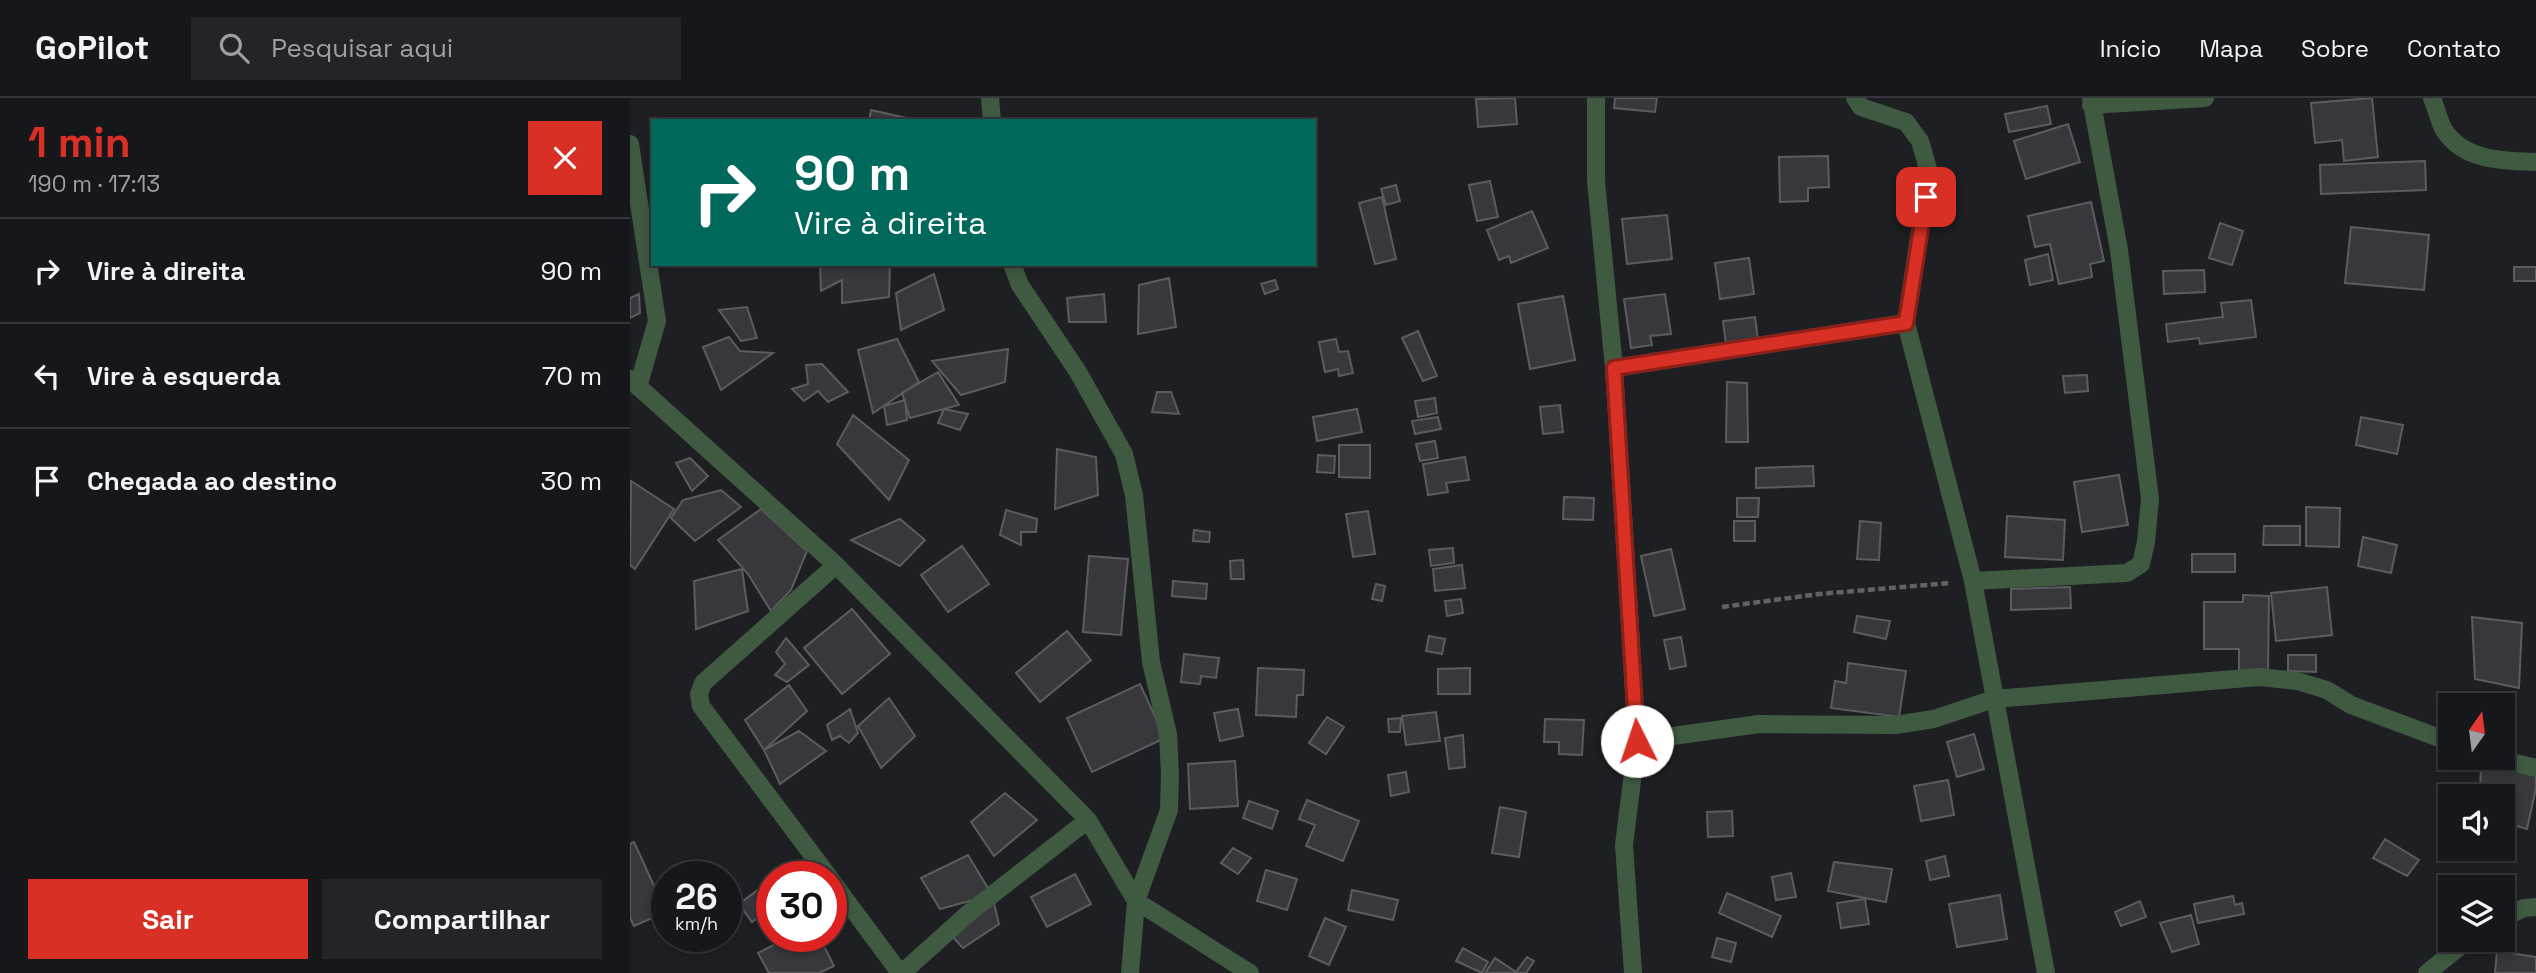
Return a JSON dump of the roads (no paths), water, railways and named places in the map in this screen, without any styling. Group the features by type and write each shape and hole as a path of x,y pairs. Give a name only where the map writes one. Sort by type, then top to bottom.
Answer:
{"street":[{"path":"990,98 992,119"},
{"path":"1595,98 1596,181 1614,368 1637,741 1624,845 1633,973"},
{"path":"1856,98 1861,107 1906,122 1920,141 1930,172 1906,323 1973,581 2046,973"},
{"path":"1973,581 2127,573 2141,564 2150,499 2121,264 2091,102 2205,98"},
{"path":"2432,98 2444,130 2470,153 2497,160 2536,162"},
{"path":"630,144 657,321 634,383 836,565 1088,820 1136,901 1250,973"},
{"path":"1013,266 1020,285 1078,372 1124,454 1134,495 1151,662 1168,734 1170,773 1169,810 1136,901 1130,973"},
{"path":"1614,368 1906,323"},
{"path":"817,861 701,706 699,694 703,683 836,565"},
{"path":"1637,741 1759,724 1895,725 1934,719 1994,699 2259,677 2297,681 2327,690 2351,705 2438,738"},
{"path":"2515,763 2536,768"},
{"path":"847,902 901,973 970,912 1088,820"},
{"path":"2515,912 2536,907"},
{"path":"2427,973 2453,952"}]}
